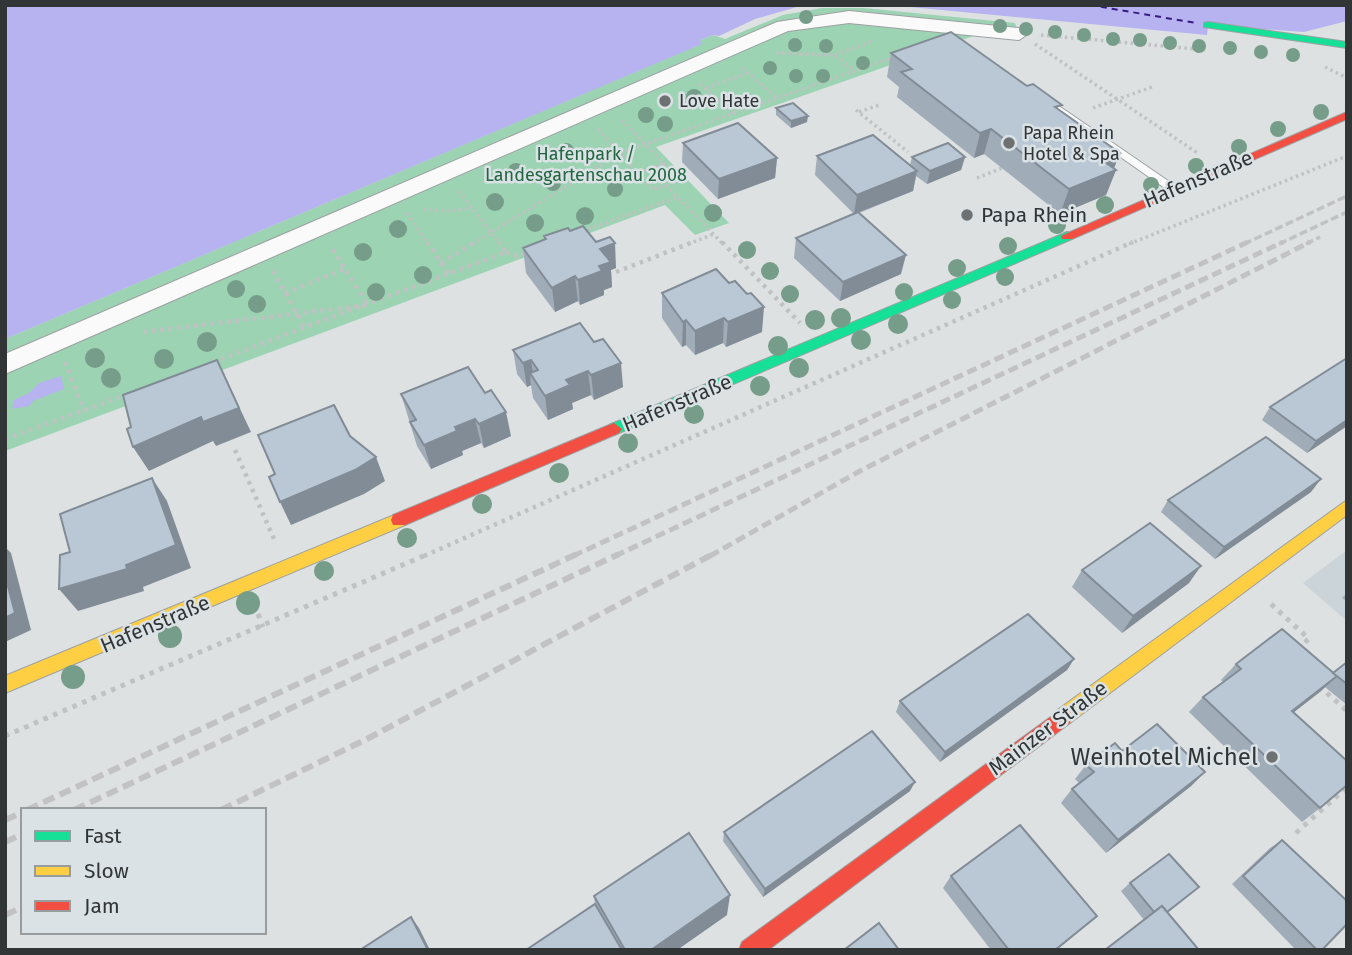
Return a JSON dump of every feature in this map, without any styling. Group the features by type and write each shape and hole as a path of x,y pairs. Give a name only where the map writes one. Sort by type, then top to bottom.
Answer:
{"street":[{"path":"5,365 784,26 849,17 1019,34"},
{"path":"1208,25 1347,47"},
{"path":"1327,43 1329,36 1347,30"},
{"name":"Hafenstraße","path":"5,685 820,344 1347,116"},
{"name":"Mainzer Straße","path":"750,950 1347,506"}],"lane":[{"path":"1060,110 1173,189"}],"path":[{"path":"1019,34 1218,51"},
{"path":"1019,34 1221,169"},
{"path":"723,52 777,98"},
{"path":"765,53 834,55 854,71"},
{"path":"441,263 620,153 900,55"},
{"path":"684,69 733,113"},
{"path":"705,88 748,74"},
{"path":"1060,110 1087,103 1096,109 1152,87"},
{"path":"583,113 653,190 681,180 606,103"},
{"path":"879,105 858,111 908,152"},
{"path":"5,736 262,627 1147,236 1347,156"},
{"path":"638,173 664,163"},
{"path":"977,178 1002,168"},
{"path":"445,173 506,252 517,256 541,247"},
{"path":"666,185 820,344"},
{"path":"579,233 677,197"},
{"path":"449,274 405,211 472,208"},
{"path":"319,228 368,305"},
{"path":"616,272 714,234"},
{"path":"201,367 506,252"},
{"path":"262,253 305,328"},
{"path":"285,293 345,269"},
{"path":"138,332 368,305"},
{"path":"58,342 83,411"},
{"path":"6,437 136,391"},
{"path":"235,450 286,569"},
{"path":"258,614 262,627"},
{"path":"1289,621 1309,639 1295,651"},
{"path":"1313,680 1347,711"},
{"path":"1296,833 1347,787"}],"shaded area":[{"path":"5,5 804,5 755,19 719,36 713,35 700,40 702,44 5,339"},
{"path":"889,5 1347,5 1347,21 1304,32 1208,25 1207,35"},
{"path":"61,376 64,389 33,401 29,406 12,409 14,400 29,393 39,383"},
{"path":"1347,550 1347,621 1303,583"}],"green space":[{"name":"Hafenpark / Landesgartenschau 2008","path":"822,8 864,8 1015,23 1019,34 979,34 656,147 729,223 695,235 665,205 5,451 5,339 701,44 700,40 713,35 725,39 783,15"}],"building":[{"path":"951,32 1027,86 1033,84 1062,105 1055,107 1120,153 1102,160 1116,170 1069,189 991,129 980,133 901,72 912,69 891,53"},
{"path":"793,103 808,116 791,121 776,108"},
{"path":"738,123 777,158 719,179 683,143"},
{"path":"873,135 917,171 857,195 817,156"},
{"path":"948,143 965,157 930,171 912,157"},
{"path":"858,212 906,255 843,282 796,238"},
{"path":"583,226 596,242 610,237 615,243 600,249 611,262 599,266 602,271 578,280 575,276 552,288 523,248 546,239 544,236"},
{"path":"716,269 729,283 735,281 747,294 751,293 764,307 728,322 724,318 695,331 686,320 683,322 662,293"},
{"path":"580,323 594,342 603,339 621,363 591,375 588,371 566,380 570,385 545,396 530,373 538,370 531,360 523,363 513,350"},
{"path":"1347,358 1347,420 1316,441 1270,407"},
{"path":"217,360 239,408 203,422 201,417 133,447 127,429 131,427 123,395"},
{"path":"468,367 485,393 491,390 506,412 479,424 475,419 455,427 457,431 424,445 410,422 416,420 401,394"},
{"path":"334,405 350,436 376,457 355,470 280,502 269,477 275,474 258,435"},
{"path":"1266,437 1321,479 1224,547 1168,500"},
{"path":"152,478 176,545 126,565 127,569 59,589 60,555 70,552 60,514"},
{"path":"1150,523 1201,566 1133,616 1082,570"},
{"path":"5,575 15,613 5,618"},
{"path":"1028,614 1074,659 945,752 900,701"},
{"name":"Weinhotel Michel","path":"1282,629 1337,676 1292,711 1347,761 1347,785 1320,808 1203,697 1241,669 1236,664"},
{"path":"1347,662 1347,684 1333,673"},
{"path":"1157,724 1205,772 1118,840 1072,789 1094,772 1086,765 1115,743 1122,751"},
{"path":"872,731 915,782 765,889 724,832"},
{"path":"1020,825 1097,916 1055,950 1009,950 951,876"},
{"path":"689,833 730,895 651,950 625,950 594,896"},
{"path":"1282,840 1347,901 1347,924 1322,950 1317,950 1243,876"},
{"path":"1169,854 1199,887 1167,912 1162,906 1154,912 1130,883"},
{"path":"595,904 622,950 526,950"},
{"path":"1162,906 1199,950 1105,950"},
{"path":"411,917 428,950 360,950"},
{"path":"879,923 899,950 844,950"}],"ferry route":[{"path":"1090,5 1196,23"}],"railway":[{"path":"1244,244 1347,196"},
{"path":"1279,244 1347,212"},
{"path":"1310,242 1320,237"},
{"path":"573,556 1248,242"},
{"path":"615,556 1283,242"},
{"path":"710,556 860,471 1310,242"},
{"path":"1306,244 1310,242"},
{"path":"31,808 577,554"},
{"path":"78,808 619,554"},
{"path":"225,808 367,739 713,554"},
{"path":"5,820 21,813"},
{"path":"5,842 21,835"},
{"path":"5,915 21,908"}],"traffic: fast":[{"path":"1208,25 1347,45"},
{"path":"614,429 1067,236"}],"traffic: slow":[{"path":"1063,717 1347,506"},
{"path":"5,685 399,520"}],"traffic: jam":[{"path":"1067,236 1347,115"},
{"path":"399,520 614,429"},
{"path":"750,950 1063,717"}],"place":[{"name":"Love Hate","path":"665,101"},
{"name":"Papa Rhein Hotel & Spa","path":"1009,143"},
{"name":"Papa Rhein","path":"967,215"},
{"name":"Weinhotel Michel","path":"1272,757"}]}
